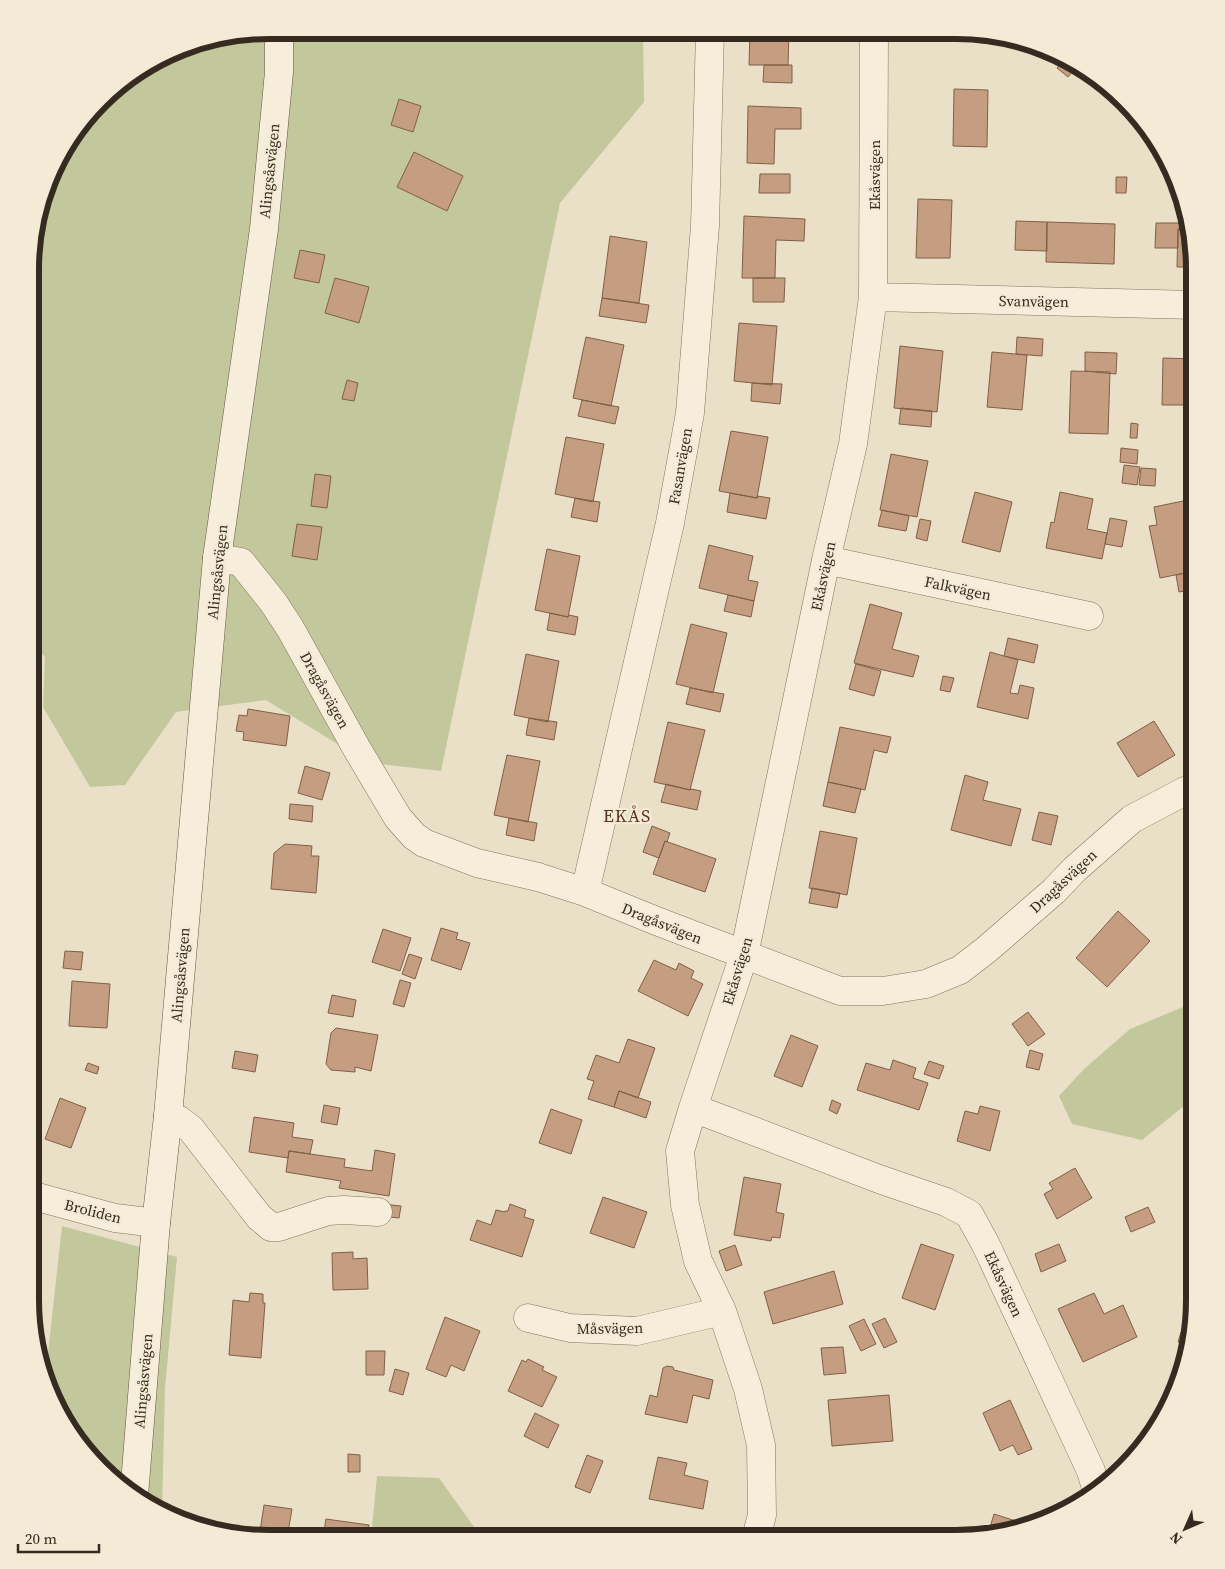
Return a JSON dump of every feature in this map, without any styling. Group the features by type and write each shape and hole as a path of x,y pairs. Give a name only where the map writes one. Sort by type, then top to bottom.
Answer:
{"street":[{"name":"Alingsåsvägen","path":"135,1487 156,1223 168,1116 217,558 264,229 279,72 279,39"},
{"name":"Fasanvägen","path":"585,892 670,523 690,413 705,226 710,39"},
{"name":"Ekåsvägen","path":"758,1530 762,1516 761,1445 748,1389 722,1311 698,1261 685,1205 680,1151 692,1108 744,955 826,560 853,444 873,297 874,39"},
{"name":"Svanvägen","path":"873,297 1186,305"},
{"name":"Dragåsvägen","path":"217,558 241,562 273,602 313,668 357,749 398,818 414,836 424,843 477,863 538,877 585,892 744,955 840,990 883,991 926,984 960,970 1054,891 1075,869 1132,819 1186,791"},
{"name":"Falkvägen","path":"826,560 1089,616"},
{"name":"Ekåsvägen","path":"692,1108 879,1179 946,1202 968,1214 993,1261 1091,1471 1095,1484"},
{"path":"168,1116 179,1120 191,1130 259,1217 271,1226 279,1227 328,1211 378,1212"},
{"name":"Broliden","path":"39,1197 115,1218 156,1223"},
{"name":"Måsvägen","path":"528,1318 570,1328 637,1331 722,1311"}],"green space":[{"path":"253,39 643,39 644,102 560,203 441,771 353,761 339,745 266,700 176,712 125,785 90,787 43,707 45,657 39,651 39,253 43,223 56,180 77,141 106,106 141,77 180,56 223,43"},
{"path":"1186,1006 1186,1104 1142,1140 1072,1124 1059,1096 1084,1069 1130,1029"},
{"path":"62,1226 177,1257 165,1389 162,1505 141,1492 117,1473 86,1440 62,1402 47,1361"},
{"path":"377,1476 439,1478 476,1530 372,1530"}],"building":[{"path":"750,39 789,39 788,65 749,65"},
{"path":"1061,63 1074,70 1068,77 1057,68"},
{"path":"764,65 792,65 792,83 763,82"},
{"path":"954,89 988,90 987,147 953,146"},
{"path":"399,99 421,106 413,132 391,125"},
{"path":"748,106 801,108 801,129 775,129 774,164 747,163"},
{"path":"414,152 463,176 447,211 397,187"},
{"path":"760,174 790,174 790,193 759,193"},
{"path":"1116,177 1127,177 1126,193 1116,193"},
{"path":"918,199 952,200 950,258 916,258"},
{"path":"744,216 805,219 804,241 776,240 775,278 742,278"},
{"path":"1016,221 1047,222 1047,251 1015,250"},
{"path":"1047,222 1115,224 1114,264 1046,262"},
{"path":"1156,223 1182,223 1182,229 1178,229 1178,248 1155,248"},
{"path":"1178,229 1183,229 1186,267 1177,267"},
{"path":"610,236 647,242 639,303 602,298"},
{"path":"300,250 325,255 319,283 294,278"},
{"path":"335,278 369,287 359,323 325,313"},
{"path":"753,278 785,278 784,302 753,302"},
{"path":"602,298 649,305 646,323 599,316"},
{"path":"739,323 777,326 772,385 734,381"},
{"path":"586,337 624,345 611,406 573,398"},
{"path":"1017,337 1043,339 1042,356 1016,354"},
{"path":"900,346 943,351 937,412 894,408"},
{"path":"992,352 1027,355 1022,410 987,407"},
{"path":"1085,352 1117,353 1116,374 1085,371"},
{"path":"1163,358 1186,359 1186,405 1162,405"},
{"path":"1071,371 1110,372 1108,434 1069,433"},
{"path":"347,380 358,383 354,401 342,399"},
{"path":"752,383 782,384 780,404 751,401"},
{"path":"582,400 619,407 615,424 578,416"},
{"path":"901,408 932,411 931,427 899,424"},
{"path":"1131,423 1138,424 1137,438 1130,438"},
{"path":"731,431 768,437 757,498 719,491"},
{"path":"566,437 604,444 593,502 555,494"},
{"path":"1121,448 1138,450 1137,464 1120,462"},
{"path":"891,454 928,461 917,517 880,510"},
{"path":"1124,465 1140,467 1137,485 1122,483"},
{"path":"1141,468 1156,469 1155,486 1139,485"},
{"path":"315,474 331,476 327,508 311,506"},
{"path":"975,492 1012,502 1000,552 962,542"},
{"path":"1060,492 1093,499 1087,529 1107,533 1102,559 1046,548 1051,522 1054,523"},
{"path":"730,493 757,498 757,496 770,498 766,519 727,512"},
{"path":"575,498 600,502 597,522 571,517"},
{"path":"1186,500 1186,573 1160,578 1149,526 1157,525 1154,507"},
{"path":"882,510 909,516 906,531 878,526"},
{"path":"1110,518 1127,521 1122,547 1105,544"},
{"path":"920,519 931,521 927,541 916,538"},
{"path":"297,524 322,527 317,560 292,556"},
{"path":"709,545 753,556 748,580 758,582 754,601 699,588"},
{"path":"547,549 580,556 568,617 535,610"},
{"path":"1186,573 1186,591 1179,592 1176,575"},
{"path":"728,595 754,601 751,617 724,611"},
{"path":"870,604 902,613 892,649 919,656 913,677 854,663"},
{"path":"550,613 578,617 575,635 547,630"},
{"path":"691,624 727,633 713,693 676,684"},
{"path":"1008,638 1038,645 1034,663 1004,656"},
{"path":"990,652 1018,660 1010,693 1018,694 1020,685 1034,688 1028,719 977,707"},
{"path":"526,654 559,661 548,722 514,715"},
{"path":"856,664 881,671 874,696 849,689"},
{"path":"943,676 954,678 950,692 940,690"},
{"path":"690,688 724,694 720,712 686,704"},
{"path":"248,709 290,716 286,746 243,740 244,732 236,731 239,715 247,716"},
{"path":"529,718 557,722 554,740 526,735"},
{"path":"1154,721 1175,755 1138,777 1117,743"},
{"path":"668,722 705,730 690,790 654,782"},
{"path":"840,727 891,737 887,753 874,750 865,790 828,782"},
{"path":"507,755 540,761 528,822 494,815"},
{"path":"305,766 330,773 322,800 298,793"},
{"path":"965,775 988,782 983,800 1021,809 1011,846 951,830"},
{"path":"828,782 861,789 855,813 823,806"},
{"path":"666,784 701,791 697,810 661,802"},
{"path":"290,804 313,806 312,822 289,819"},
{"path":"1039,812 1058,816 1051,845 1032,840"},
{"path":"509,818 537,823 534,841 506,835"},
{"path":"652,826 670,833 659,858 643,852"},
{"path":"820,831 857,838 847,895 809,888"},
{"path":"665,841 716,859 705,892 653,874"},
{"path":"285,844 312,846 311,856 319,856 316,893 271,889 274,853"},
{"path":"812,888 840,893 837,908 809,903"},
{"path":"1118,911 1150,941 1107,987 1076,958"},
{"path":"441,928 458,933 456,939 470,943 461,970 431,960"},
{"path":"383,929 411,938 400,971 372,962"},
{"path":"65,951 83,952 81,970 63,968"},
{"path":"409,954 422,958 415,979 402,974"},
{"path":"654,960 676,970 679,963 694,971 691,978 703,984 688,1016 638,991"},
{"path":"400,980 411,983 404,1007 393,1004"},
{"path":"72,981 110,984 107,1028 69,1026"},
{"path":"332,995 356,1000 353,1017 328,1013"},
{"path":"1028,1012 1045,1034 1028,1046 1012,1024"},
{"path":"336,1028 378,1035 371,1071 355,1067 355,1072 331,1070 326,1064 331,1033"},
{"path":"791,1035 818,1046 802,1087 774,1076"},
{"path":"628,1039 655,1048 638,1098 619,1091 614,1107 588,1099 594,1081 587,1079 596,1055 619,1063"},
{"path":"1030,1050 1043,1054 1039,1070 1026,1067"},
{"path":"235,1051 258,1055 255,1072 232,1068"},
{"path":"893,1060 916,1068 913,1078 928,1083 919,1110 857,1090 866,1063 890,1070"},
{"path":"929,1061 944,1066 939,1079 924,1074"},
{"path":"88,1063 99,1067 97,1074 85,1070"},
{"path":"619,1091 651,1102 646,1118 614,1107"},
{"path":"60,1098 86,1108 71,1148 45,1139"},
{"path":"832,1100 841,1104 837,1114 829,1110"},
{"path":"324,1105 340,1108 337,1125 321,1122"},
{"path":"980,1106 1000,1111 990,1151 957,1141 965,1111 978,1114"},
{"path":"551,1109 582,1120 571,1154 539,1143"},
{"path":"254,1117 294,1123 292,1137 313,1140 310,1154 289,1151 288,1158 249,1152"},
{"path":"375,1150 395,1154 389,1196 339,1188 341,1181 286,1172 289,1151 345,1159 344,1167 372,1171"},
{"path":"1075,1168 1092,1198 1057,1219 1044,1194 1053,1189 1049,1183"},
{"path":"744,1177 781,1184 776,1212 784,1214 780,1238 772,1237 771,1241 734,1235"},
{"path":"603,1197 647,1212 634,1248 590,1233"},
{"path":"383,1204 401,1206 399,1218 381,1216"},
{"path":"510,1204 526,1210 524,1217 534,1220 522,1257 470,1240 477,1220 491,1225 496,1210 508,1211"},
{"path":"1148,1207 1155,1222 1131,1232 1125,1217"},
{"path":"921,1244 954,1255 935,1310 902,1298"},
{"path":"1059,1244 1066,1261 1041,1272 1035,1254"},
{"path":"735,1245 742,1265 726,1271 719,1251"},
{"path":"353,1252 353,1259 367,1258 368,1289 333,1290 332,1253"},
{"path":"834,1271 843,1304 773,1324 764,1292"},
{"path":"250,1293 263,1294 263,1303 265,1303 261,1358 229,1355 233,1300 249,1302"},
{"path":"1094,1293 1104,1314 1123,1305 1137,1337 1083,1362 1058,1309"},
{"path":"445,1317 480,1331 464,1371 451,1365 446,1377 426,1369"},
{"path":"885,1318 897,1342 884,1348 872,1324"},
{"path":"864,1319 876,1344 861,1351 849,1326"},
{"path":"1181,1332 1184,1333 1182,1343 1178,1342"},
{"path":"843,1347 846,1373 824,1375 821,1348"},
{"path":"366,1351 385,1351 384,1375 366,1375"},
{"path":"528,1359 544,1367 542,1370 557,1377 542,1407 508,1391 522,1360 526,1362"},
{"path":"667,1366 673,1367 674,1370 713,1380 709,1399 693,1395 687,1423 645,1414 650,1395 657,1397 663,1368"},
{"path":"395,1369 409,1373 403,1395 389,1391"},
{"path":"889,1395 893,1441 832,1446 828,1400"},
{"path":"1010,1400 1032,1449 1018,1455 1013,1445 1000,1451 983,1413"},
{"path":"535,1413 559,1425 548,1448 524,1436"},
{"path":"348,1454 360,1455 360,1472 348,1472"},
{"path":"587,1455 603,1461 590,1493 575,1487"},
{"path":"658,1457 687,1463 684,1475 708,1481 703,1509 649,1499"},
{"path":"264,1505 292,1509 288,1530 260,1530"},
{"path":"994,1514 1018,1522 1002,1526 990,1528"},
{"path":"326,1519 369,1525 368,1530 324,1530"}],"district":[{"name":"EKÅS","path":"627,815"}]}
